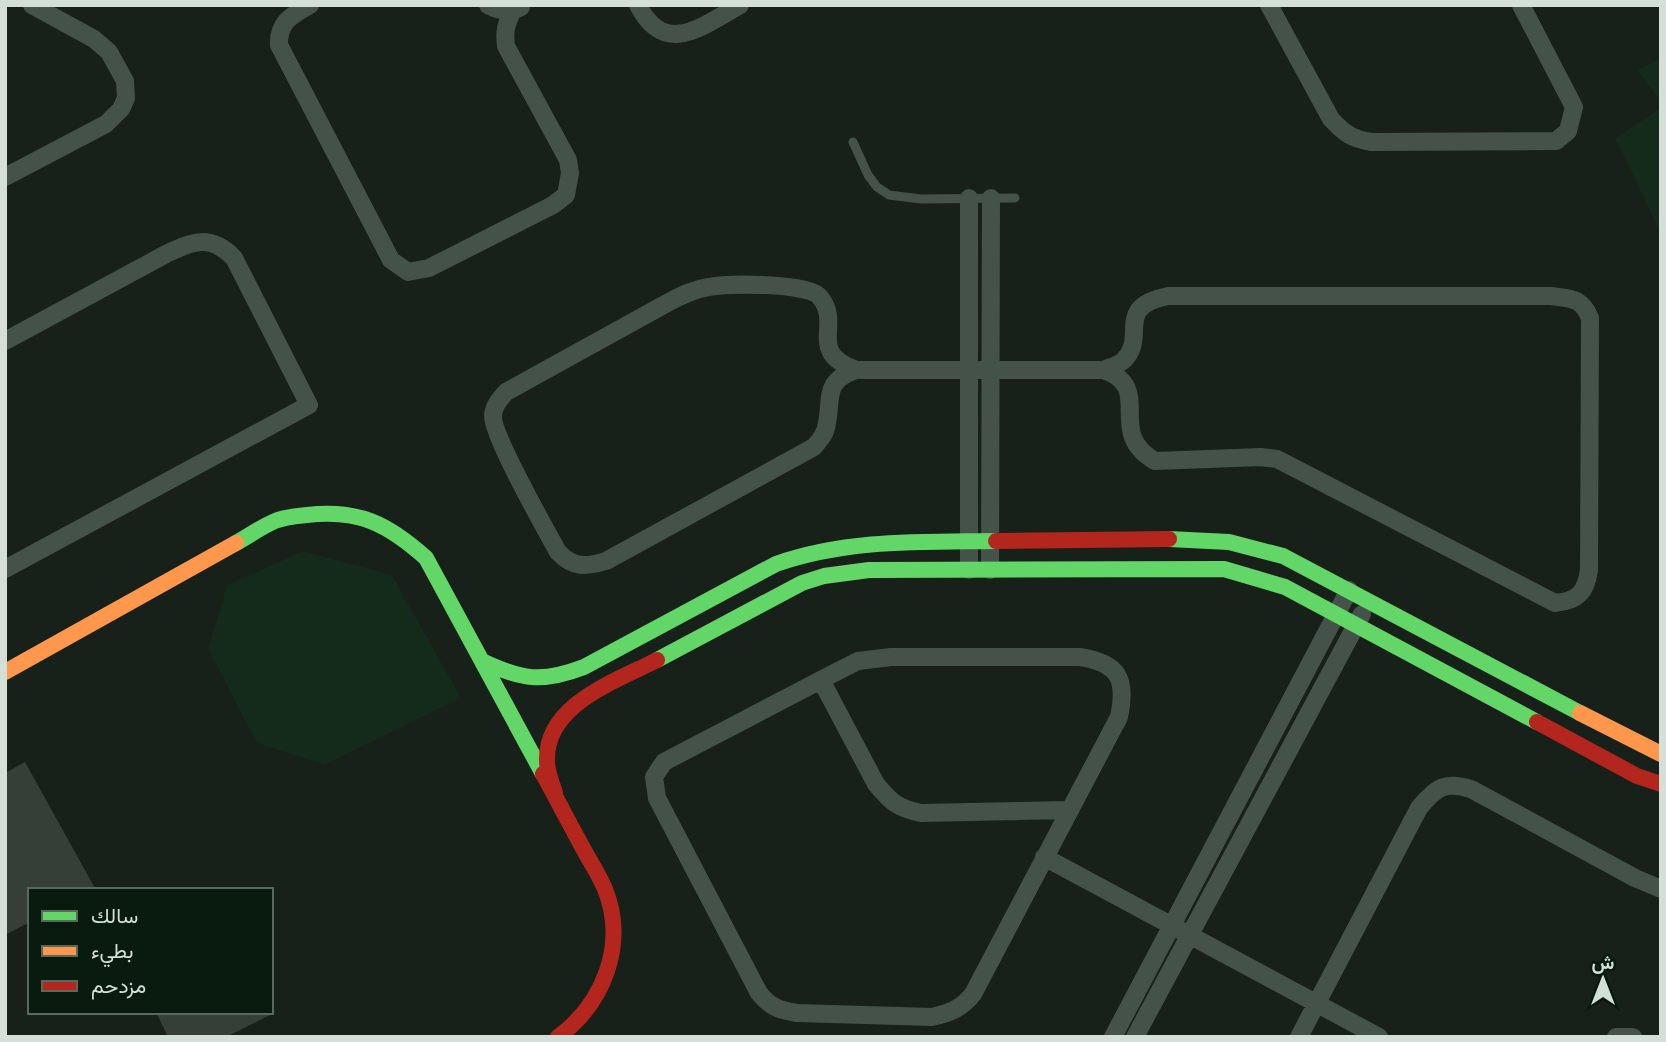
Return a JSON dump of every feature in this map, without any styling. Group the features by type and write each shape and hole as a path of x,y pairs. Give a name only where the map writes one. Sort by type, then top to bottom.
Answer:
{"street":[{"path":"5,177 106,124 121,109 126,98 125,81 109,52 94,39 32,5"},
{"path":"310,5 290,16 281,27 279,45 391,260 408,272 429,268 553,205 566,195 570,173 568,160 506,46 504,35 507,21 519,8"},
{"path":"488,5 501,11 519,8"},
{"path":"638,5 653,28 674,34 697,29 740,5"},
{"path":"1269,5 1331,119 1344,133 1355,139 1371,142 1556,141 1568,131 1574,107 1521,5"},
{"path":"969,198 969,570"},
{"path":"990,570 991,198"},
{"path":"5,341 188,243 206,242 223,246 234,258 309,405 5,569"},
{"path":"856,370 841,364 828,346 827,314 817,293 808,288 790,286 711,286 691,291 669,302 506,392 496,404 494,426 558,552 567,561 579,566 592,565 618,555 814,447 827,425 830,390 844,374 856,370 1103,370 1124,380 1129,390 1131,438 1144,454 1155,461 1262,457 1277,459 1555,603 1576,599 1583,592 1589,570 1590,318 1585,307 1575,299 1551,296 1168,296 1149,300 1139,309 1133,324 1132,347 1124,359 1103,370"},
{"path":"5,669 276,520 309,513 350,512 380,522 405,537 426,558 605,889 614,926 612,955 603,985 590,1008 572,1028 558,1037"},
{"path":"482,661 529,680 559,678 732,586 806,553 836,546 969,542 1229,542 1283,556 1661,754"},
{"path":"555,793 547,760 550,741 555,728 579,701 802,583 836,574 869,570 1224,569 1285,587 1637,775 1661,784"},
{"path":"1113,1037 1349,590"},
{"path":"1135,1037 1369,601"},
{"path":"891,657 1080,657 1100,660 1111,667 1119,677 1122,702 1119,717 1069,810 965,1005 932,1017 797,1013 780,1011 768,1004 759,993 657,798 654,777 664,762 858,661 891,657"},
{"path":"821,680 876,784 901,808 921,813 1069,810"},
{"path":"1299,1037 1419,808 1430,794 1442,787 1455,784 1471,789 1635,878 1661,889"},
{"path":"1044,857 1380,1037"},
{"path":"1616,1037 1633,1037"}],"lane":[{"path":"853,142 868,175 877,187 889,195 905,198 1015,198"}],"shaded area":[{"path":"1661,58 1661,102 1637,70"},
{"path":"1661,108 1661,233 1615,138"},
{"path":"303,551 392,575 461,698 325,765 257,743 208,649 227,585"}],"building":[{"path":"25,762 95,888 28,888 28,923 5,935 5,773"},
{"path":"157,1014 272,1014 226,1037 168,1037"}],"traffic: fast":[{"path":"236,543 279,520 325,514 342,514 372,521 399,536 426,558 543,774"},
{"path":"1169,539 1229,542 1283,556 1580,713"},
{"path":"482,661 509,672 532,677 569,672 584,667 776,564 857,546 996,541"},
{"path":"657,660 802,583 824,576 869,570 1224,569 1285,587 1537,722"}],"traffic: slow":[{"path":"5,672 236,543"},
{"path":"1580,713 1661,754"}],"traffic: jam":[{"path":"996,541 1169,539"},
{"path":"555,793 547,761 550,741 558,724 586,697 657,660"},
{"path":"1537,722 1637,776 1661,784"},
{"path":"543,774 605,889 613,931 612,951 599,990 588,1007 558,1037"}]}
